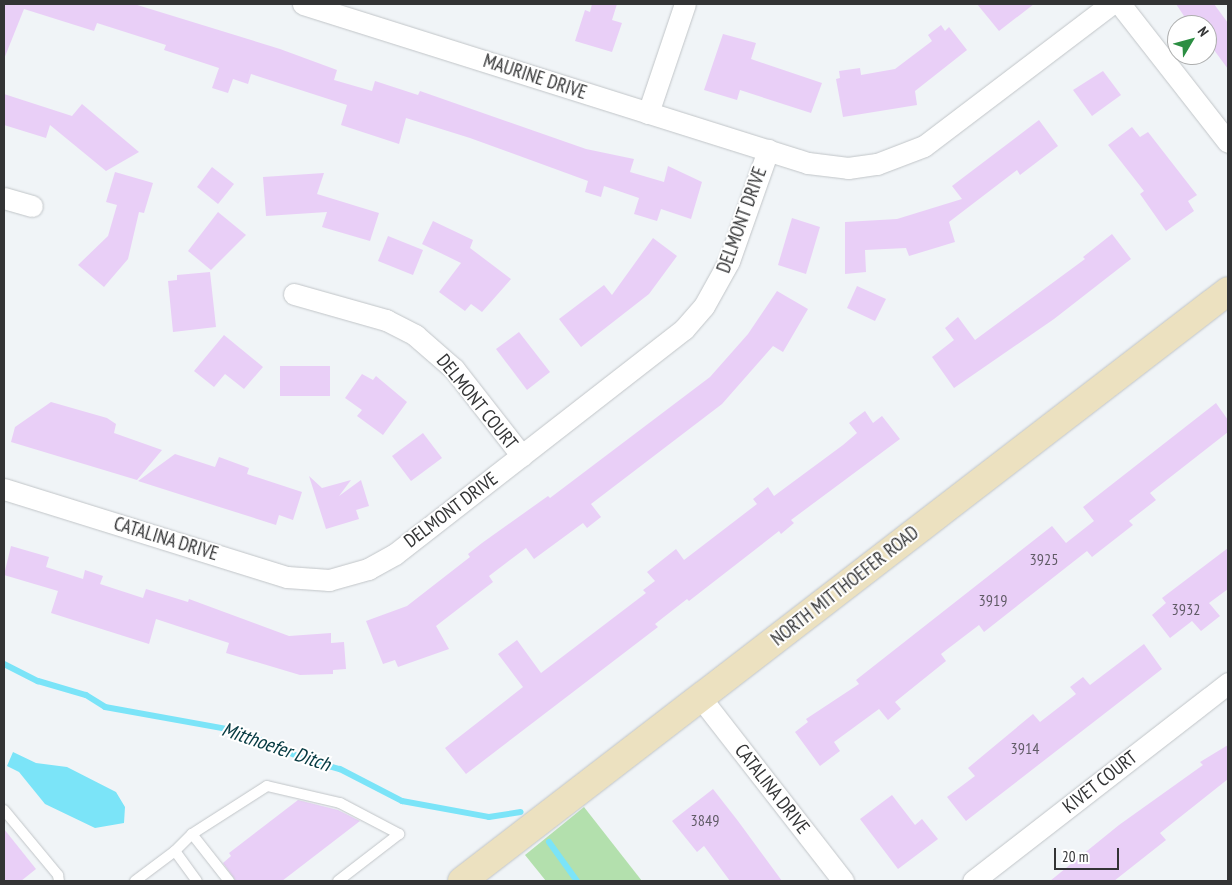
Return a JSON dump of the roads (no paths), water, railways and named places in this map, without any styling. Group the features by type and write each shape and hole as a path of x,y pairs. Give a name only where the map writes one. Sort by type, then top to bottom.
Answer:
{"main road":[{"name":"NORTH MITTHOEFER ROAD","path":"462,881 1228,291"}],"street":[{"name":"MAURINE DRIVE","path":"302,4 768,150"},
{"path":"648,113 685,4"},
{"name":"DELMONT DRIVE","path":"329,580 360,572 388,558 662,348 704,306 729,262 768,150 827,167 867,166 906,155 940,135 1111,4"},
{"path":"1120,4 1228,142"},
{"path":"4,198 32,206"},
{"name":"DELMONT COURT","path":"294,294 386,320 415,334 454,369 522,456"},
{"name":"CATALINA DRIVE","path":"4,489 287,577 329,580"},
{"name":"KIVET COURT","path":"973,881 1228,683"},
{"name":"CATALINA DRIVE","path":"700,697 843,881"}],"lane":[{"path":"135,881 175,851 192,834 267,786 340,803 399,834 338,881"},
{"path":"4,810 58,875 59,881"},
{"path":"192,834 229,881"},
{"path":"175,851 197,881"}],"water":[{"path":"13,752 36,763 67,767 116,792 125,807 124,823 95,828 45,804 19,772 7,766"}],"waterway":[{"name":"Mitthoefer Ditch","path":"4,664 38,681 86,695 105,707 239,731 304,759 340,769 402,801 489,817 521,812"},
{"name":"Mitthoefer Ditch","path":"549,842 577,881"}]}
